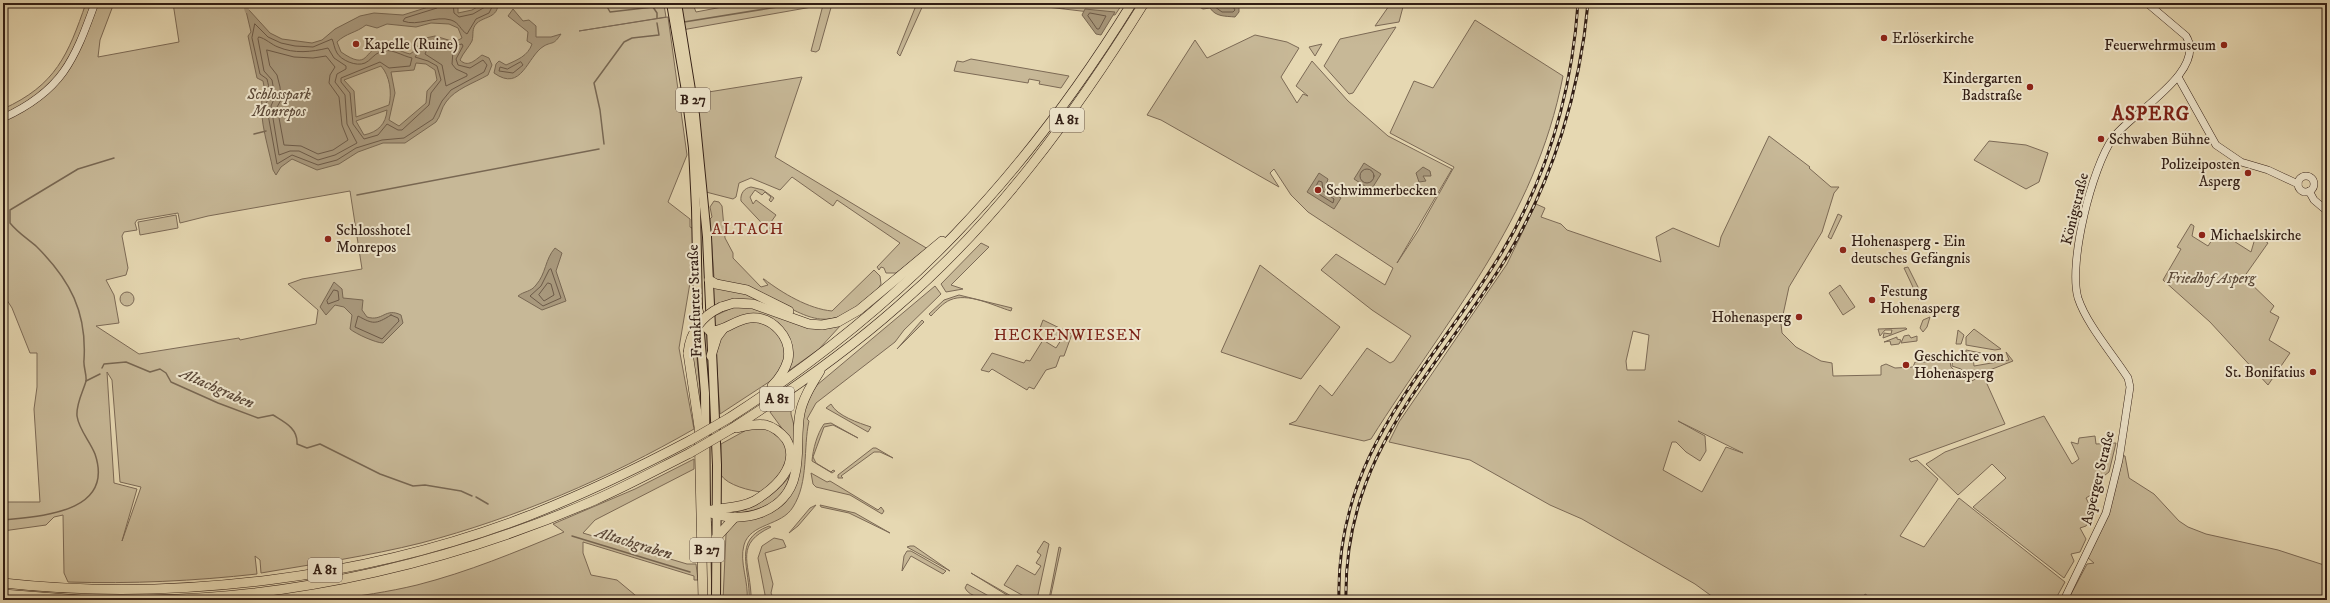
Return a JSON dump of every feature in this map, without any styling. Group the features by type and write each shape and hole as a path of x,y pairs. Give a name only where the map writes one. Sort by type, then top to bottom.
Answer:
{"highway":[{"name":"A 81","path":"3,584 100,589 191,587 265,579 362,563 438,544 526,516 611,481 691,440 767,394 813,361 860,324 919,272 960,232 1002,184 1055,119 1132,3"},
{"name":"A 81","path":"146,600 193,598 275,589 356,576 418,562 500,537 601,497 690,453 731,429 823,367 885,317 928,279 1011,191 1086,94 1144,3"},
{"path":"703,600 699,427 688,353 692,337 699,324 708,315 721,307 734,303 753,304 809,324 827,324 851,316 947,236 960,232"},
{"path":"709,280 716,284 747,290 797,315 827,324"},
{"name":"B 27","path":"698,310 702,323 710,331"},
{"path":"710,331 724,328 738,320 756,318 773,324 784,336 788,344 787,361 782,374 767,394"},
{"path":"711,356 717,337 724,328"},
{"path":"706,511 717,512 735,517 749,516 762,512 776,504 788,492 797,466 800,412 808,392 823,367"},
{"path":"717,512 754,500 778,481 790,461 788,444 784,437 775,429 766,425 755,424 731,429"},
{"name":"Frankfurter Straße","path":"706,511 708,600"},
{"path":"716,538 735,517"},
{"path":"3,594 81,600"}],"main road":[{"path":"3,118 37,100 59,79 77,50 95,3"},
{"name":"Frankfurter Straße","path":"671,3 685,85 693,148 698,310 704,393 706,511"},
{"name":"Frankfurter Straße","path":"677,3 695,115 707,237 717,512 716,600"},
{"name":"Königstraße","path":"2129,403 2130,387 2128,378 2088,318 2078,298 2075,262 2090,194 2102,157 2107,147 2124,125 2164,93 2178,77 2189,54 2189,40 2182,31 2147,3"},
{"path":"2178,77 2216,145 2241,162 2268,170 2298,184 2302,190 2308,191 2314,200 2327,211"},
{"path":"2298,184 2302,177 2310,177 2314,185 2308,191"},
{"name":"Asperger Straße","path":"2064,600 2106,514 2119,460 2129,403"}],"green space":[{"name":"Schlosspark Monrepos","path":"86,3 114,3 100,40 98,57 179,42 173,3 620,3 664,5 666,17 579,31 668,17 687,155 668,202 690,219 690,227 694,229 693,265 679,348 694,429 629,464 527,509 457,533 401,548 261,573 260,560 255,556 257,574 116,583 68,582 64,573 63,515 54,517 46,525 3,531 3,502 40,502 34,409 37,387 37,353 30,353 12,308 3,294 3,109 36,90 48,79 66,53","holes":["350,191 362,269 302,279 288,284 318,310 316,324 240,340 239,338 139,354 96,326 119,323 114,295 106,280 126,275 128,268 122,236 124,232 137,230 135,223 137,220 178,213 180,223 208,216","107,372 112,380 120,482 141,487 122,541 137,489 114,483"]},
{"path":"677,3 694,7 696,12 743,3 841,3 832,4 819,50 816,52 811,51 823,5 682,30"},
{"path":"917,3 924,3 900,56 897,53"},
{"path":"1013,3 1089,3 1116,7 1116,3 1123,3 1115,15"},
{"path":"1391,3 1404,3 1399,22 1375,26"},
{"path":"1475,20 1563,76 1550,128 1532,177 1510,223 1485,266 1371,439 1364,441 1289,424 1296,421 1320,385 1332,396 1367,348 1390,363 1394,361 1411,336 1372,310 1321,270 1336,254 1385,285 1393,268 1308,212 1291,195 1274,169 1270,173 1279,187 1161,120 1147,115 1195,40 1207,58 1255,35 1287,42 1299,48 1281,77 1297,103 1303,94 1308,96 1296,86 1312,61 1348,101 1388,136 1452,169 1397,263 1418,231 1454,167 1390,133 1414,81 1433,88"},
{"path":"1396,27 1353,93 1349,94 1324,66 1340,39"},
{"path":"1322,44 1315,56 1309,47"},
{"path":"971,59 1069,76 1061,88 1039,84 1040,81 1029,79 1028,83 954,71 957,61 963,62"},
{"path":"802,77 775,157 928,249 896,273 886,273 884,268 881,267 879,270 877,267 900,243 837,200 833,206 792,177 780,190 751,178 739,183 736,197 733,199 706,192 696,94"},
{"path":"1769,136 1810,167 1809,168 1831,187 1839,187 1834,193 1822,232 1789,287 1781,324 1782,333 1796,347 1821,361 1832,363 1833,376 1881,375 1881,366 1886,364 1895,368 1913,367 1915,362 1928,362 1949,356 1951,367 1968,383 1983,375 2005,424 1909,459 1911,462 1917,460 1938,479 1900,536 1924,547 1959,498 2065,582 2055,600 1875,600 1865,594 1864,596 1873,600 1717,600 1695,584 1582,519 1550,505 1470,460 1389,442 1399,422 1507,264 1536,204 1545,208 1541,217 1561,224 1567,230 1661,262 1656,237 1673,228 1719,247 1721,237","holes":["1633,331 1649,335 1645,370 1627,370 1626,361","1678,421 1743,453 1726,447 1702,492 1663,470 1672,442 1676,442 1686,452 1700,461 1706,451 1705,436"]},
{"path":"1989,141 2026,145 2048,153 2039,182 2026,189 1974,160"},
{"path":"751,187 763,190 774,198 771,202 769,200 771,197 765,192 762,195 755,190 750,197 753,204 756,200 776,215 771,222 774,224 770,229 774,233 773,235 741,201 743,192"},
{"path":"714,201 719,202 722,206 725,238 733,253 733,258 761,287 768,285 764,279 796,300 823,310 832,311 874,270 880,276 881,284 877,290 847,313 835,318 823,319 800,313 758,292 714,278 710,219 712,217 710,207"},
{"path":"1838,214 1842,216 1831,239 1828,237"},
{"path":"176,215 178,228 140,235 138,222"},
{"name":"Friedhof Asperg","path":"2191,224 2194,226 2192,236 2208,246 2218,231 2251,252 2256,235 2268,243 2244,277 2274,306 2270,312 2279,317 2269,340 2290,353 2268,385 2210,322 2163,280 2181,249 2177,247"},
{"path":"981,243 989,247 951,285 963,289 946,292 941,284"},
{"path":"1260,265 1340,327 1301,379 1221,352"},
{"path":"1908,267 1918,287 1922,300 1919,300 1904,268"},
{"path":"1840,285 1855,307 1843,315 1829,293"},
{"path":"713,286 737,290 775,306 714,306"},
{"path":"935,286 941,294 904,330 895,342 816,403 807,419 809,421 804,476 798,497 793,507 782,518 759,528 747,538 744,545 743,565 747,586 747,600 723,600 726,534 735,521 788,497 800,424 804,410 817,385"},
{"path":"124,292 130,292 134,296 134,302 130,306 124,306 120,302 120,296"},
{"path":"959,295 1012,308 1011,311 973,299 957,298 945,303 931,316 929,314 944,300"},
{"path":"747,306 826,328 841,325 819,349 787,372 791,351 765,317 714,327 712,317 734,307"},
{"path":"1930,317 1927,327 1923,332 1920,328 1923,320"},
{"path":"748,320 770,325 784,341 785,363 772,380 720,414 716,354 722,333"},
{"path":"922,320 924,322 897,349"},
{"path":"1043,320 1072,334 1064,356 1060,356 1056,367 1046,370 1034,389 1029,387 1027,390 992,369 989,372 981,370 992,353 1024,363 1026,360 1030,361 1043,340 1056,348 1061,340 1040,328"},
{"path":"1878,329 1907,329 1883,338 1884,333 1891,334 1892,330 1885,330 1880,336"},
{"path":"1974,329 2001,349 1995,350 1966,345 1966,337"},
{"path":"1958,330 1964,335 1961,344 1956,344"},
{"path":"701,331 707,335 711,416 710,420 709,378"},
{"path":"1909,335 1911,338 1917,336 1917,341 1901,343 1904,336"},
{"path":"1897,337 1897,339 1901,340 1899,344 1891,345 1890,341 1884,342"},
{"path":"695,341 700,386 700,407 692,356"},
{"path":"1966,350 1986,354 1973,356 1974,366 2009,360 2006,352 2013,361 1969,378 1961,369 1952,366 1953,359 1957,360 1966,354"},
{"path":"791,400 791,414 795,429 794,452 781,427 770,412 785,402 787,403"},
{"path":"831,404 843,415 871,427 868,432 826,408"},
{"path":"2044,416 2072,464 2079,459 2071,442 2078,444 2079,438 2095,436 2096,444 2116,443 2109,472 2096,482 2097,491 2086,498 2094,514 2086,526 2080,528 2086,539 2080,552 2071,554 2074,561 2064,578 1973,507 2006,478 1992,464 1958,495 1926,464 1945,452"},
{"path":"831,423 858,438 833,425 824,427 813,457 816,463 831,472 833,470 835,471 832,473 812,461 814,447 819,432 824,424"},
{"path":"750,428 770,428 784,442 787,451 785,465 777,477 762,492 733,485 721,475 721,444"},
{"path":"873,448 876,448 893,458 880,452 874,452 841,476 843,478 838,478 838,475"},
{"path":"2120,455 2125,456 2129,478 2154,494 2179,521 2188,527 2206,534 2278,550 2327,566 2327,600 2068,600 2087,564 2094,563 2087,557 2101,528"},
{"path":"694,459 694,469 595,520 583,533 687,564 696,564 698,580 694,580 694,576 583,542 583,553 591,575 617,580 641,600 330,600 384,592 417,585 473,568 510,554 564,532 553,524 635,489"},
{"path":"811,473 827,482 830,481 878,510 881,507 884,511 882,514 850,495 816,487 813,484"},
{"path":"790,475 782,493 770,504 754,510 735,514 735,512 759,503 780,487"},
{"path":"816,505 798,526 789,533 810,508"},
{"path":"820,505 855,513 890,533 849,513 821,507"},
{"path":"710,522 713,522 711,526 712,600"},
{"path":"769,526 771,527 760,533 752,540 748,547 747,563 751,594 751,600 749,600 746,547 750,539 757,532"},
{"path":"774,538 783,540 786,547 765,553 773,584 771,593 774,600 766,600 758,558 762,546"},
{"path":"1044,541 1049,544 1038,595 1029,599 1004,585 1017,565 1035,575 1041,566 1036,563 1041,555 1037,552"},
{"path":"914,546 950,571 907,547"},
{"path":"1059,547 1061,548 1049,599"},
{"path":"907,551 911,551 946,571 943,574 911,556 902,571 904,556"},
{"path":"971,573 1018,600 1015,600"},
{"path":"967,584 996,600 983,599 970,594 965,588"}],"water":[{"path":"441,3 458,3 458,13 472,10 484,3 498,3 496,11 493,14 475,25 473,29 472,41 460,60 469,63 482,55 489,58 492,65 488,75 454,93 444,104 436,122 405,143 383,143 358,152 339,164 317,170 292,159 281,167 276,175 273,170 262,116 262,98 266,97 263,81 257,78 248,36 251,32 246,11 249,10 270,33 282,39 312,43 322,40 335,29 360,16 374,13 403,15","holes":["431,23 449,24 458,28 462,38 455,42 435,36 421,39 417,49 410,54 393,48 381,47 371,51 362,60 350,58 341,52 337,42 366,25 377,28 387,24 416,27","416,63 426,64 435,70 437,80 427,91 426,103 399,126 389,120 395,93 391,72 414,70","381,66 390,85 389,105 356,117 354,91 344,80","387,110 383,123 380,127 369,134 364,135 356,121"]},
{"path":"1192,3 1232,3 1239,7 1239,12 1235,17 1221,16 1212,11 1210,8 1203,9"},
{"path":"513,9 523,21 529,20 536,26 536,37 551,37 561,34 554,42 544,46 538,51 523,71 518,76 511,79 503,78 494,73 496,64 499,61 506,65 518,59 528,52 532,44 527,41 528,32 508,16"},
{"path":"1085,9 1115,12 1101,35 1096,34 1082,15"},
{"path":"1364,163 1381,174 1371,190 1354,179"},
{"path":"1423,167 1430,171 1431,176 1423,176 1426,181 1419,182 1416,173"},
{"name":"Schwimmerbecken","path":"1319,173 1328,179 1325,188 1341,198 1334,209 1307,192"},
{"path":"555,248 562,253 556,271 566,301 542,310 518,296 532,289 536,285 542,276 549,257"},
{"path":"334,282 342,289 343,298 363,300 362,310 367,317 377,318 387,313 396,313 401,315 403,323 383,343 361,336 350,329 352,315 344,307 335,305 326,315 320,307"}],"waterway":[{"path":"245,3 247,11"},
{"path":"605,3 610,12 653,7 657,13 657,18"},
{"name":"ALTACH","path":"684,22 802,3"},
{"name":"ALTACH","path":"1030,3 1064,8"},
{"path":"604,144 600,110 594,83 624,42 632,38 659,35 657,23"},
{"path":"254,134 266,131"},
{"path":"357,195 599,149"},
{"path":"3,520 54,513 71,508 85,500 94,489 98,474 95,454 80,426 77,416 79,402 86,381 83,327 79,312 67,285 49,259 10,223 10,210 78,169 114,158"},
{"name":"Altachgraben","path":"102,368 104,364 126,362 150,372 160,369 166,373 171,382 218,403 258,418 273,415 290,426 297,438 297,444 307,448 320,444 380,474 413,486 425,485 461,491 472,496"},
{"name":"Altachgraben","path":"86,381 100,374"},
{"name":"Altachgraben","path":"476,497 488,504"},
{"name":"Altachgraben","path":"572,536 690,572"}],"railway":[{"path":"1339,600 1342,547 1353,499 1370,455 1392,414 1418,374 1474,295 1502,252 1532,194 1555,132 1563,101 1575,36 1578,3"},
{"path":"1346,600 1349,547 1360,500 1377,456 1399,416 1481,298 1508,255 1524,226 1551,165 1562,134 1571,101 1584,36 1588,3"}],"place":[{"name":"Erlöserkirche","path":"1884,38"},
{"name":"Kapelle (Ruine)","path":"356,44"},
{"name":"Feuerwehrmuseum","path":"2224,45"},
{"name":"Kindergarten Badstraße","path":"2030,87"},
{"name":"Schwaben Bühne","path":"2101,139"},
{"name":"Polizeiposten Asperg","path":"2248,173"},
{"name":"Schwimmerbecken","path":"1318,190"},
{"name":"Michaelskirche","path":"2202,235"},
{"name":"Schlosshotel Monrepos","path":"328,239"},
{"name":"Hohenasperg - Ein deutsches Gefängnis","path":"1843,250"},
{"name":"Festung Hohenasperg","path":"1872,300"},
{"name":"Hohenasperg","path":"1799,317"},
{"name":"Geschichte von Hohenasperg","path":"1906,365"},
{"name":"St. Bonifatius","path":"2313,372"}],"district":[{"name":"ASPERG","path":"2151,114"},
{"name":"ALTACH","path":"748,229"},
{"name":"HECKENWIESEN","path":"1068,335"}]}
